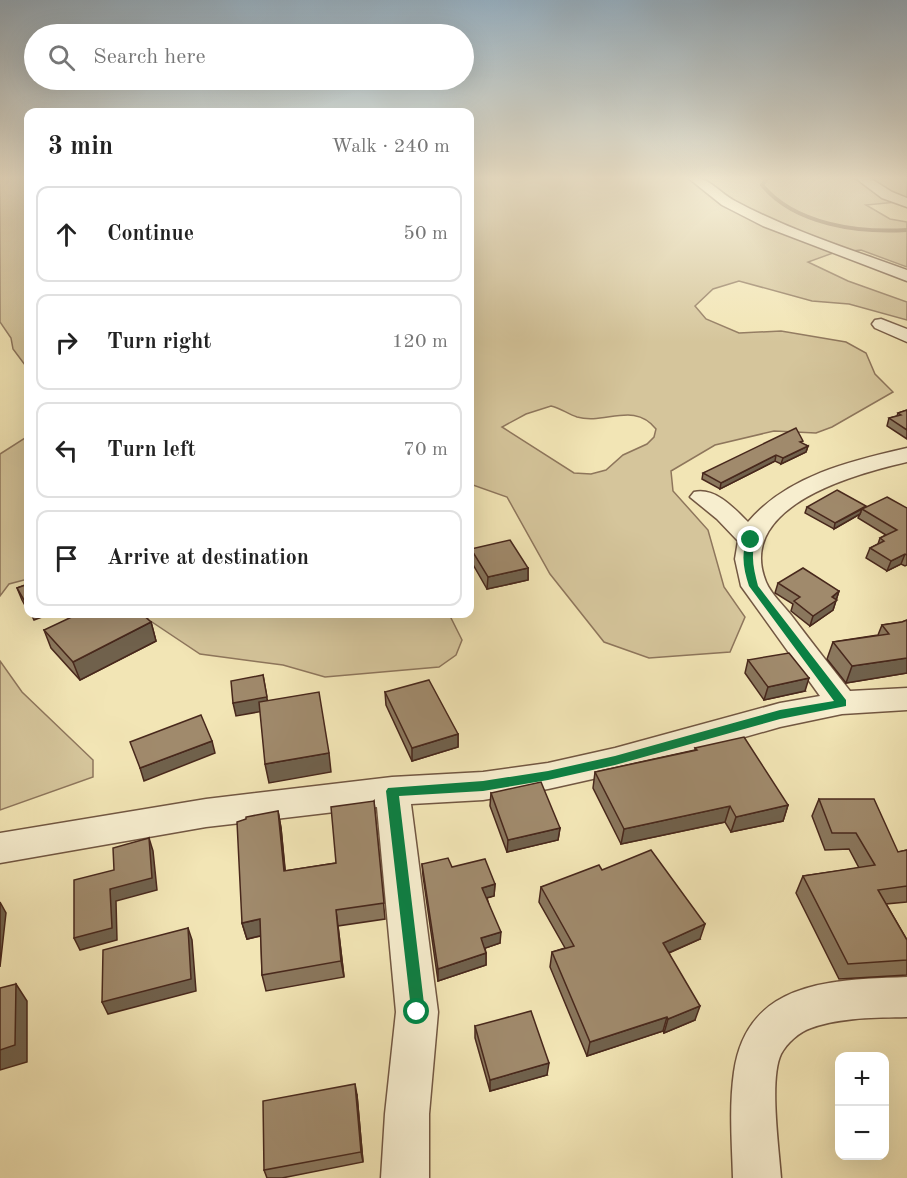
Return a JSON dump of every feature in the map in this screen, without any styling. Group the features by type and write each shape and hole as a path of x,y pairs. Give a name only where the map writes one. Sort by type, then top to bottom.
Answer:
{"street":[{"path":"794,232 907,276"},
{"path":"881,324 907,336"},
{"path":"842,703 754,586 748,568 748,549 751,540 768,514 783,501 813,483 887,459 907,455"},
{"path":"702,497 726,514 751,540"},
{"path":"0,848 206,813 392,791 483,786 548,776 615,761 780,715 842,703 907,699"},
{"path":"392,791 417,1012 407,1114 405,1178"},
{"path":"757,1178 756,1074 761,1046 773,1028 785,1019 821,1004 907,997"}],"shaded area":[{"path":"0,232 24,232 24,364 13,349 11,338 0,322"},
{"path":"474,232 907,232 907,267 861,250 833,253 808,262 848,281 907,302 907,320 849,304 812,301 739,281 713,289 695,306 706,319 739,333 781,331 846,342 866,353 875,374 893,392 832,427 816,433 774,431 715,445 671,471 673,491 708,530 724,587 745,617 730,652 649,658 604,642 550,574 507,497 474,485","holes":["551,406 588,419 638,416 656,429 654,437 647,444 623,455 606,470 591,474 574,473 502,427 526,414"]},
{"path":"24,439 24,580 9,584 0,596 0,454"},
{"path":"147,618 451,618 462,640 456,655 439,667 325,677 283,665 200,654"},
{"path":"0,661 22,692 93,760 93,777 0,810"}],"building":[{"path":"907,410 907,430 889,418 901,415 898,413"},
{"path":"796,428 803,441 800,442 808,446 783,458 776,455 721,483 703,473"},
{"path":"837,490 866,506 835,523 807,507"},
{"path":"887,497 907,508 907,555 891,561 870,548 884,541 880,538 897,530 862,509"},
{"path":"510,540 528,568 488,577 474,554 474,548"},
{"path":"803,568 839,591 832,597 837,600 813,616 794,601 800,597 778,583"},
{"path":"24,585 24,600 17,588"},
{"path":"70,618 146,618 151,622 73,662 44,630"},
{"path":"907,620 907,658 852,666 833,642 889,634 882,625"},
{"path":"789,653 809,678 768,687 748,660"},
{"path":"263,675 267,697 233,703 231,681"},
{"path":"429,680 458,734 412,748 385,692"},
{"path":"319,692 329,753 265,764 259,702"},
{"path":"201,715 212,741 140,768 130,742"},
{"path":"744,737 788,805 736,817 730,806 624,829 595,772 697,750 695,748"},
{"path":"541,782 560,828 508,840 491,793"},
{"path":"819,799 874,799 898,852 907,850 907,886 878,890 907,940 907,960 848,964 803,876 875,865 856,833 832,833"},
{"path":"374,801 384,903 336,910 341,961 262,975 260,919 242,923 237,822 246,817 278,811 284,871 336,863 331,807"},
{"path":"149,838 152,878 110,889 112,928 74,938 74,880 114,870 113,848"},
{"path":"651,850 705,924 663,943 700,1006 668,1019 667,1017 590,1042 552,952 574,946 541,887 599,865 602,870"},
{"path":"448,858 452,867 485,859 495,884 482,888 501,932 481,938 486,953 438,969 422,864"},
{"path":"188,928 191,979 102,1002 103,950"},
{"path":"16,984 15,1045 0,1050 0,988"},
{"path":"531,1011 549,1063 490,1080 475,1026"},
{"path":"355,1084 361,1152 264,1170 263,1101"}],"route":[{"path":"417,1012 407,906 392,791 483,786 548,776 615,761 704,734 780,715 842,703 769,609 754,586 748,568 748,549 751,540"}]}
